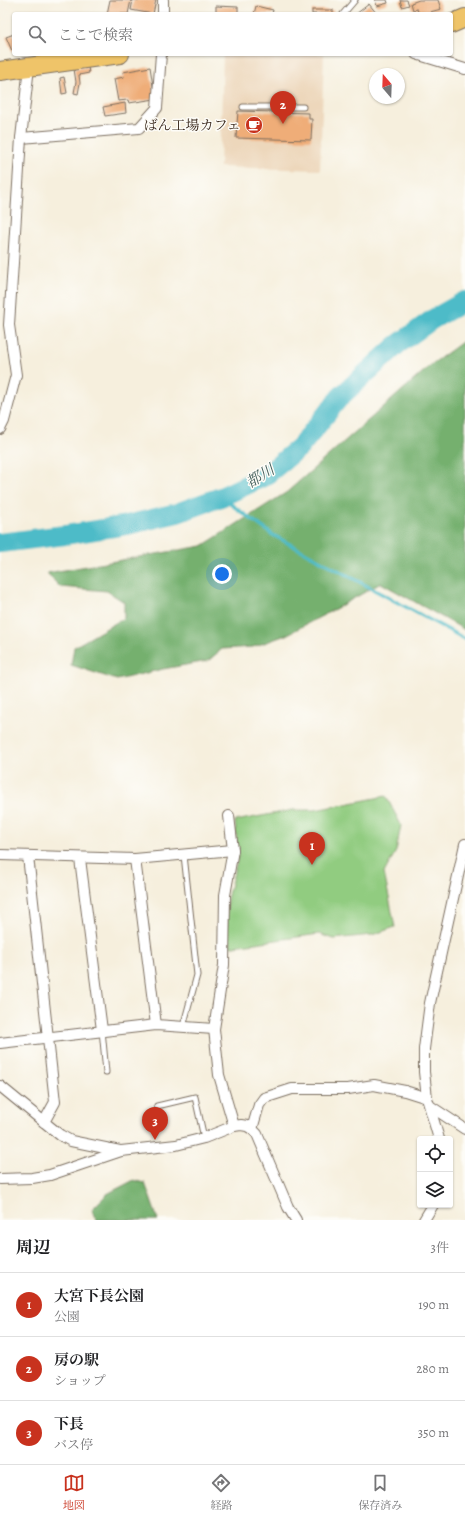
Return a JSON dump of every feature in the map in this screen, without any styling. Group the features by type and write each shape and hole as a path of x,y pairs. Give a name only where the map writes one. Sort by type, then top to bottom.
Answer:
{"highway":[{"path":"453,23 465,18"},
{"path":"0,71 106,56"}],"street":[{"path":"163,0 163,12"},
{"path":"20,138 139,128 157,108 162,56"},
{"path":"423,56 465,69"},
{"path":"0,429 4,421 16,375 10,325 20,138 29,67"},
{"path":"229,816 232,850 225,896 224,965 214,1029 219,1075 234,1126"},
{"path":"438,1136 428,1102 424,1072 424,1049 430,1003 465,844"},
{"path":"0,855 80,859 135,859 232,850"},
{"path":"28,856 54,1102 44,1122"},
{"path":"80,859 102,1030"},
{"path":"135,859 156,1025"},
{"path":"0,1043 102,1030 156,1025 214,1029"},
{"path":"252,1129 259,1105 264,1098 292,1089 348,1089 374,1085 404,1091 428,1102 465,1129"},
{"path":"0,1086 60,1135 71,1141 121,1151"},
{"path":"0,1179 32,1178 50,1175 121,1151 176,1145 204,1138 234,1126 241,1125 252,1129 260,1141 288,1207 296,1220"},
{"path":"424,1220 431,1208"}],"lane":[{"path":"345,12 355,0"},
{"path":"243,107 303,107"},
{"path":"183,1027 197,975 184,855"},
{"path":"102,1030 106,1072"},
{"path":"157,1106 195,1097 204,1138"}],"shaded area":[{"path":"223,56 324,56 320,170 220,167"}],"green space":[{"path":"465,340 465,630 381,583 286,635 253,647 222,649 208,661 163,669 117,680 71,665 74,647 124,618 124,602 107,591 60,587 47,573 202,546 287,492 432,364"},
{"path":"386,796 401,825 396,851 384,873 395,927 372,935 333,939 319,934 227,947 227,899 238,857 235,821 293,810 315,810"},
{"path":"134,1180 145,1183 158,1220 97,1220 92,1209 107,1194"}],"building":[{"path":"110,0 131,0 128,12 107,12"},
{"path":"133,0 156,0 153,12 131,10"},
{"path":"375,0 387,0 388,3 377,6"},
{"path":"400,0 407,0 409,5 402,7"},
{"path":"419,0 438,0 441,9 430,12 418,12 417,9 413,10 411,3"},
{"path":"369,4 375,12 359,12"},
{"path":"216,6 238,7 238,12 216,12"},
{"path":"256,6 273,10 272,12 254,12"},
{"path":"312,10 333,10 333,12 312,12"},
{"path":"12,35 12,51 6,37"},
{"path":"88,67 89,73 79,75 80,83 78,94 74,93 76,82 74,69"},
{"path":"150,67 155,99 129,103 128,100 118,101 114,79 124,77 123,72"},
{"path":"64,77 67,93 62,94 60,78"},
{"path":"125,103 126,113 105,116 103,107"},
{"path":"238,111 309,113 309,119 312,119 311,140 236,138"}],"waterway":[{"name":"都川","path":"0,543 65,535 127,525 177,513 221,497 265,476 300,447 340,397 397,345 433,319 465,301"},
{"path":"221,497 273,535 465,639"}],"place":[{"name":"房の駅","path":"283,124"},
{"name":"ばん工場カフェ","path":"254,125"},
{"name":"大宮下長公園","path":"312,865"},
{"name":"下長","path":"155,1140"}]}
